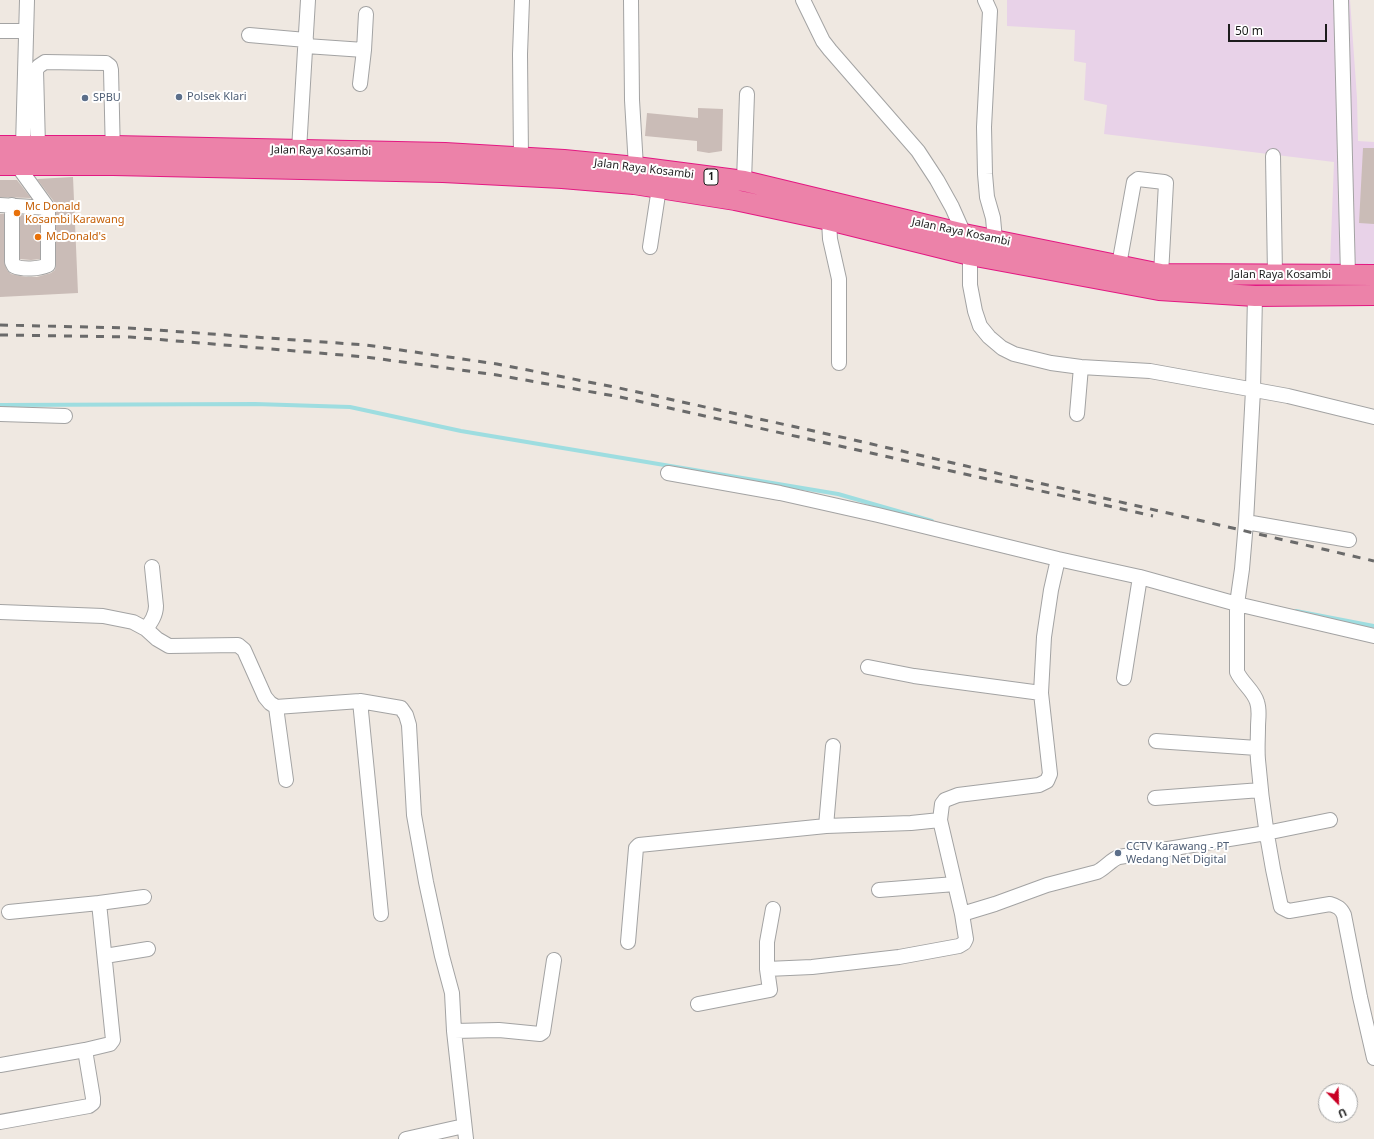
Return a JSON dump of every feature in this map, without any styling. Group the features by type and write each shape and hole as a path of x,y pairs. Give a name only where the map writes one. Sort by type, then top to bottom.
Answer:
{"highway":[{"name":"Jalan Raya Kosambi","path":"0,146 33,152 562,178 634,184 735,200 830,220 970,255 1160,290 1255,296 1374,295"},
{"name":"Jalan Raya Kosambi","path":"113,155 299,150 445,153 636,167 744,181 964,234 1161,274 1374,275"},
{"name":"Jalan Raya Kosambi","path":"8,165 33,152"}],"street":[{"path":"27,0 26,31 33,152"},
{"path":"299,150 308,0"},
{"path":"521,158 520,54 522,0"},
{"path":"631,0 632,100 636,167"},
{"path":"803,0 823,41 918,151 944,194 964,234"},
{"path":"985,0 990,11 984,127 985,174 987,197 993,218 995,240"},
{"path":"1341,0 1348,275"},
{"path":"360,84 366,14"},
{"path":"0,31 26,31"},
{"path":"249,35 364,50"},
{"path":"33,152 36,70 39,66 45,62 106,63 112,70 113,155"},
{"path":"744,181 747,94"},
{"path":"1274,156 1275,274"},
{"path":"8,165 48,208 48,265 43,267 18,268 14,266 12,262 6,205 48,208"},
{"path":"1119,265 1134,182 1138,179 1164,182 1166,183 1161,274"},
{"path":"650,247 659,188"},
{"path":"830,220 830,239 839,279 839,363"},
{"path":"970,255 970,285 975,312 980,326 989,337 1002,348 1014,354 1081,367 1150,371 1301,399 1374,417"},
{"path":"1255,296 1253,390 1246,522 1242,569 1237,601 1237,672 1242,681 1255,696 1259,709 1257,748 1261,790 1266,833 1281,908 1290,911 1330,904 1341,910 1344,915 1372,1042 1374,1058"},
{"path":"1077,414 1081,367"},
{"path":"0,414 65,416"},
{"path":"668,473 780,493 1140,577 1374,636"},
{"path":"1246,522 1349,540"},
{"path":"767,969 812,967 899,957 960,946 964,943 966,939 962,914 940,820 942,804 951,797 958,795 1039,785 1047,781 1049,778 1050,774 1041,693 1044,637 1051,590 1058,559"},
{"path":"146,629 156,612 152,567"},
{"path":"1124,678 1140,577"},
{"path":"0,612 103,616 133,622 146,629 157,639 169,646 238,645 242,647 265,697 276,707 360,701 401,708 404,711 408,720 414,815 440,949 452,993 454,1031 465,1132 406,1139"},
{"path":"868,667 914,676 1041,693"},
{"path":"360,701 380,914"},
{"path":"276,707 286,780"},
{"path":"1156,741 1257,748"},
{"path":"826,826 833,746"},
{"path":"1155,798 1261,790"},
{"path":"628,942 636,848 639,845 826,826 911,823 940,820"},
{"path":"962,914 1010,899 1047,885 1097,872 1115,858 1266,833 1330,820"},
{"path":"879,890 955,884"},
{"path":"9,912 144,897"},
{"path":"0,1065 84,1050 110,1044 113,1040 99,903"},
{"path":"698,1004 768,992 770,990 767,969 767,942 773,909"},
{"path":"105,956 148,949"},
{"path":"454,1031 498,1030 540,1034 543,1032 554,960"},
{"path":"0,1122 89,1106 93,1103 84,1050"}],"shaded area":[{"path":"1007,0 1350,0 1357,98 1358,141 1374,142 1374,267 1330,265 1334,162 1104,134 1107,105 1084,100 1086,63 1074,61 1075,30 1007,26"}],"building":[{"path":"698,108 723,109 722,151 709,153 697,151 697,141 645,136 647,113 698,118"},
{"path":"1363,148 1374,148 1374,224 1359,223"},
{"path":"73,177 78,293 0,297 0,214 4,214 4,262 7,270 11,274 26,277 37,277 51,273 55,270 56,265 56,208 55,203 37,179"},
{"path":"0,180 17,180 31,198 0,197"},
{"path":"20,215 40,216 40,259 20,259"}],"waterway":[{"path":"0,405 255,404 350,407 461,431 838,494 932,521"},
{"path":"1296,611 1374,626"}],"railway":[{"path":"0,325 128,328 366,345 497,364 619,388 850,439 1374,561"},
{"path":"0,335 130,337 366,357 497,375 620,397 1153,516"}],"place":[{"name":"Polsek Klari","path":"179,97"},
{"name":"SPBU","path":"85,98"},
{"name":"Mc Donald Kosambi Karawang","path":"17,213"},
{"name":"McDonald's","path":"38,237"},
{"name":"CCTV Karawang - PT Wedang Net Digital","path":"1118,853"}]}
